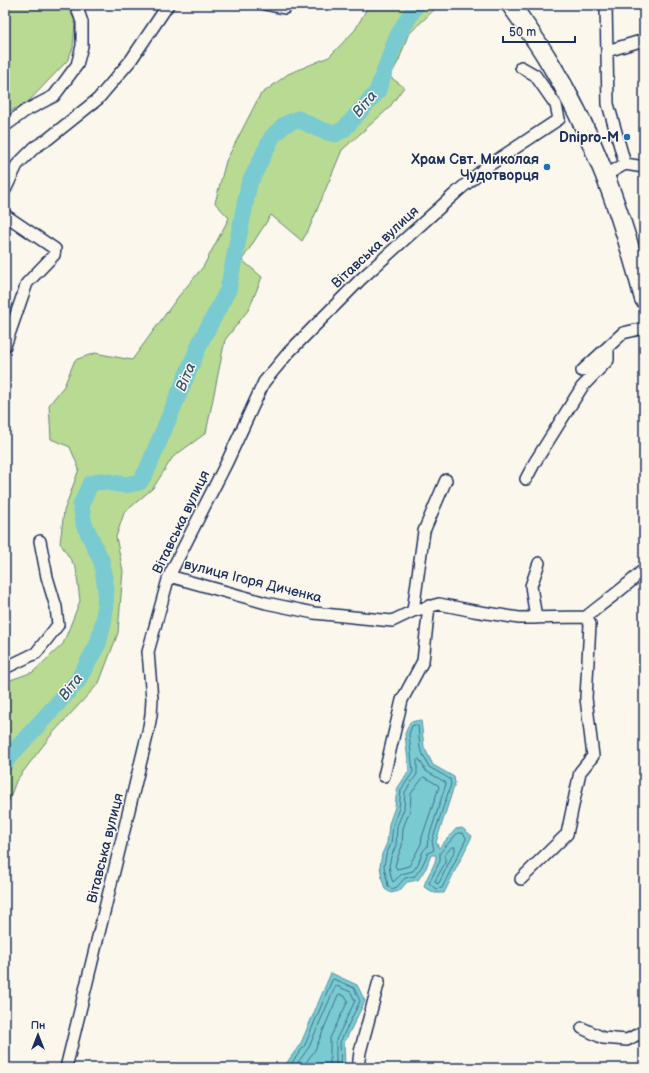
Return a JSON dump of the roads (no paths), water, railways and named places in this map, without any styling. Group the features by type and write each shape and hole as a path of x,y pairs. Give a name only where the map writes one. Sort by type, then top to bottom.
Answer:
{"main road":[{"path":"511,5 546,57 570,99 606,175 634,260 644,299"}],"street":[{"path":"5,126 26,111 54,96 77,65 82,46 82,22 76,5"},
{"path":"5,190 17,165 35,147 48,139 98,99 131,60 168,5"},
{"path":"265,5 285,9 290,5"},
{"path":"606,5 608,104 625,164"},
{"path":"607,51 644,40"},
{"name":"Вітавська вулиця","path":"66,1068 148,732 152,699 148,652 169,576 227,462 264,382 289,352 360,280 458,191 485,168 559,119 556,105 535,75 521,67"},
{"path":"606,175 625,164 644,167"},
{"path":"5,215 55,249 54,255 27,283 5,346"},
{"path":"582,371 623,333 644,328"},
{"path":"526,479 582,387 608,360 608,347"},
{"path":"413,611 424,531 446,480"},
{"path":"5,668 36,653 58,625 56,607 47,577 40,541"},
{"path":"536,618 530,586 539,563"},
{"path":"521,879 567,834 580,772 593,756 586,698 590,624 586,617 637,577 644,569"},
{"name":"вулиця Ігоря Диченка","path":"169,576 259,601 314,613 392,621 413,611 440,604 519,618 586,617"},
{"path":"384,776 402,700 423,661 429,606"},
{"path":"358,1068 360,1052 379,981"},
{"path":"582,1028 603,1038 627,1040 644,1031"}],"water":[{"path":"421,720 424,747 433,765 454,777 455,783 436,842 439,848 456,829 462,828 472,836 444,893 435,893 424,887 436,859 436,855 431,855 426,868 418,880 407,882 399,891 391,893 385,889 382,879 380,866 382,854 387,843 389,824 395,807 397,789 409,771 405,734 410,722"},
{"path":"331,973 357,985 365,1001 344,1043 345,1068 283,1068 301,1043"}],"waterway":[{"name":"Віта","path":"5,763 77,682 98,644 104,619 106,590 102,562 84,524 81,505 90,484 101,481 125,485 140,482 147,470 201,341 228,290 249,184 272,137 284,125 298,119 321,130 335,134 344,129 377,92 397,37 416,5"}],"place":[{"name":"Dnipro-M","path":"627,137"},
{"name":"Храм Свт. Миколая Чудотворця","path":"547,167"}]}
